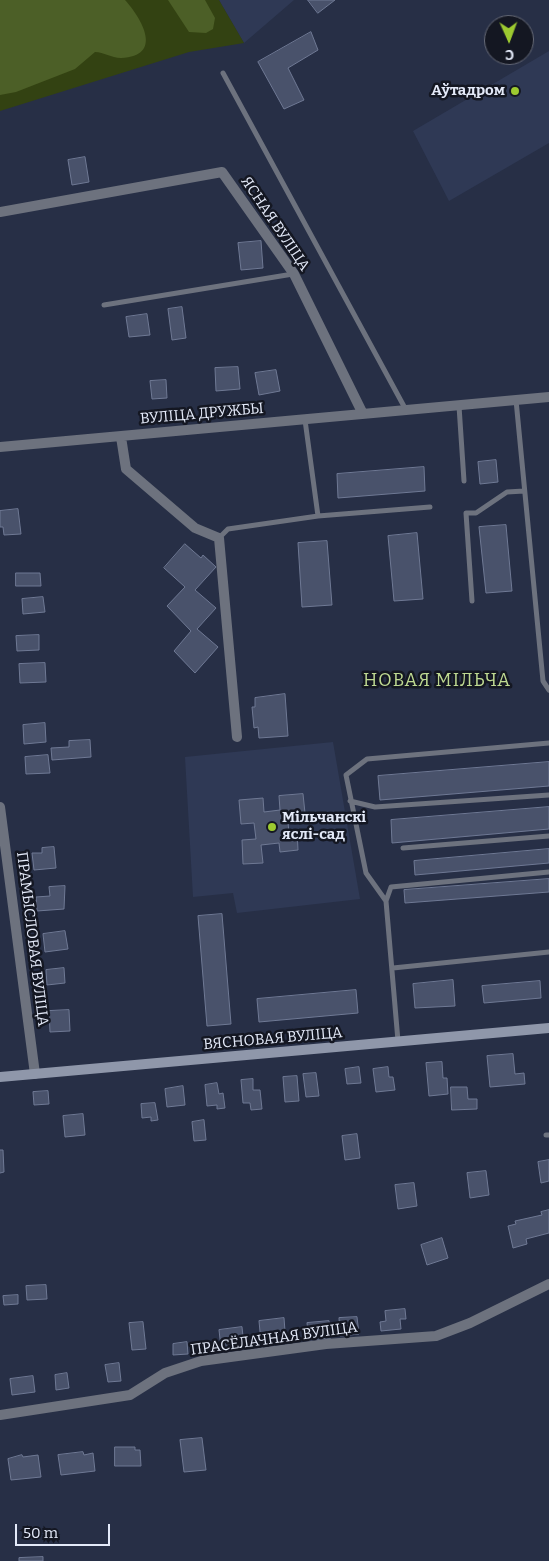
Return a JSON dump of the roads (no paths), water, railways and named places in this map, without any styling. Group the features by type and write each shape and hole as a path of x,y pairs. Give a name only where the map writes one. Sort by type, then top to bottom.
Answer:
{"street":[{"name":"ЯСНАЯ ВУЛІЦА","path":"0,212 222,172 294,274 363,414"},
{"name":"ВУЛІЦА ДРУЖБЫ","path":"0,448 549,398"},
{"path":"121,437 126,469 195,528 219,538 237,737"},
{"name":"ПРАМЫСЛОВАЯ ВУЛІЦА","path":"0,807 34,1074"},
{"name":"ВЯСНОВАЯ ВУЛІЦА","path":"0,1078 549,1028"},
{"name":"ПРАСЁЛАЧНАЯ ВУЛІЦА","path":"0,1415 130,1395 165,1373 201,1361 326,1344 436,1336 470,1323 549,1284"}],"lane":[{"path":"224,73 406,410"},
{"path":"104,305 294,274"},
{"path":"516,400 543,681 549,690"},
{"path":"459,405 464,481"},
{"path":"305,420 318,516"},
{"path":"472,601 466,513 476,513 507,492 524,491"},
{"path":"219,538 228,529 318,516 430,507"},
{"path":"386,901 366,873 346,776 368,759 549,743"},
{"path":"350,801 375,807 549,795"},
{"path":"403,848 549,836"},
{"path":"398,1042 386,901 391,887 549,872"},
{"path":"393,968 549,952"}],"place":[{"name":"Аўтадром","path":"515,91"},
{"name":"Мільчанскі яслі-сад","path":"272,827"}],"district":[{"name":"НОВАЯ МІЛЬЧА","path":"437,681"}]}
